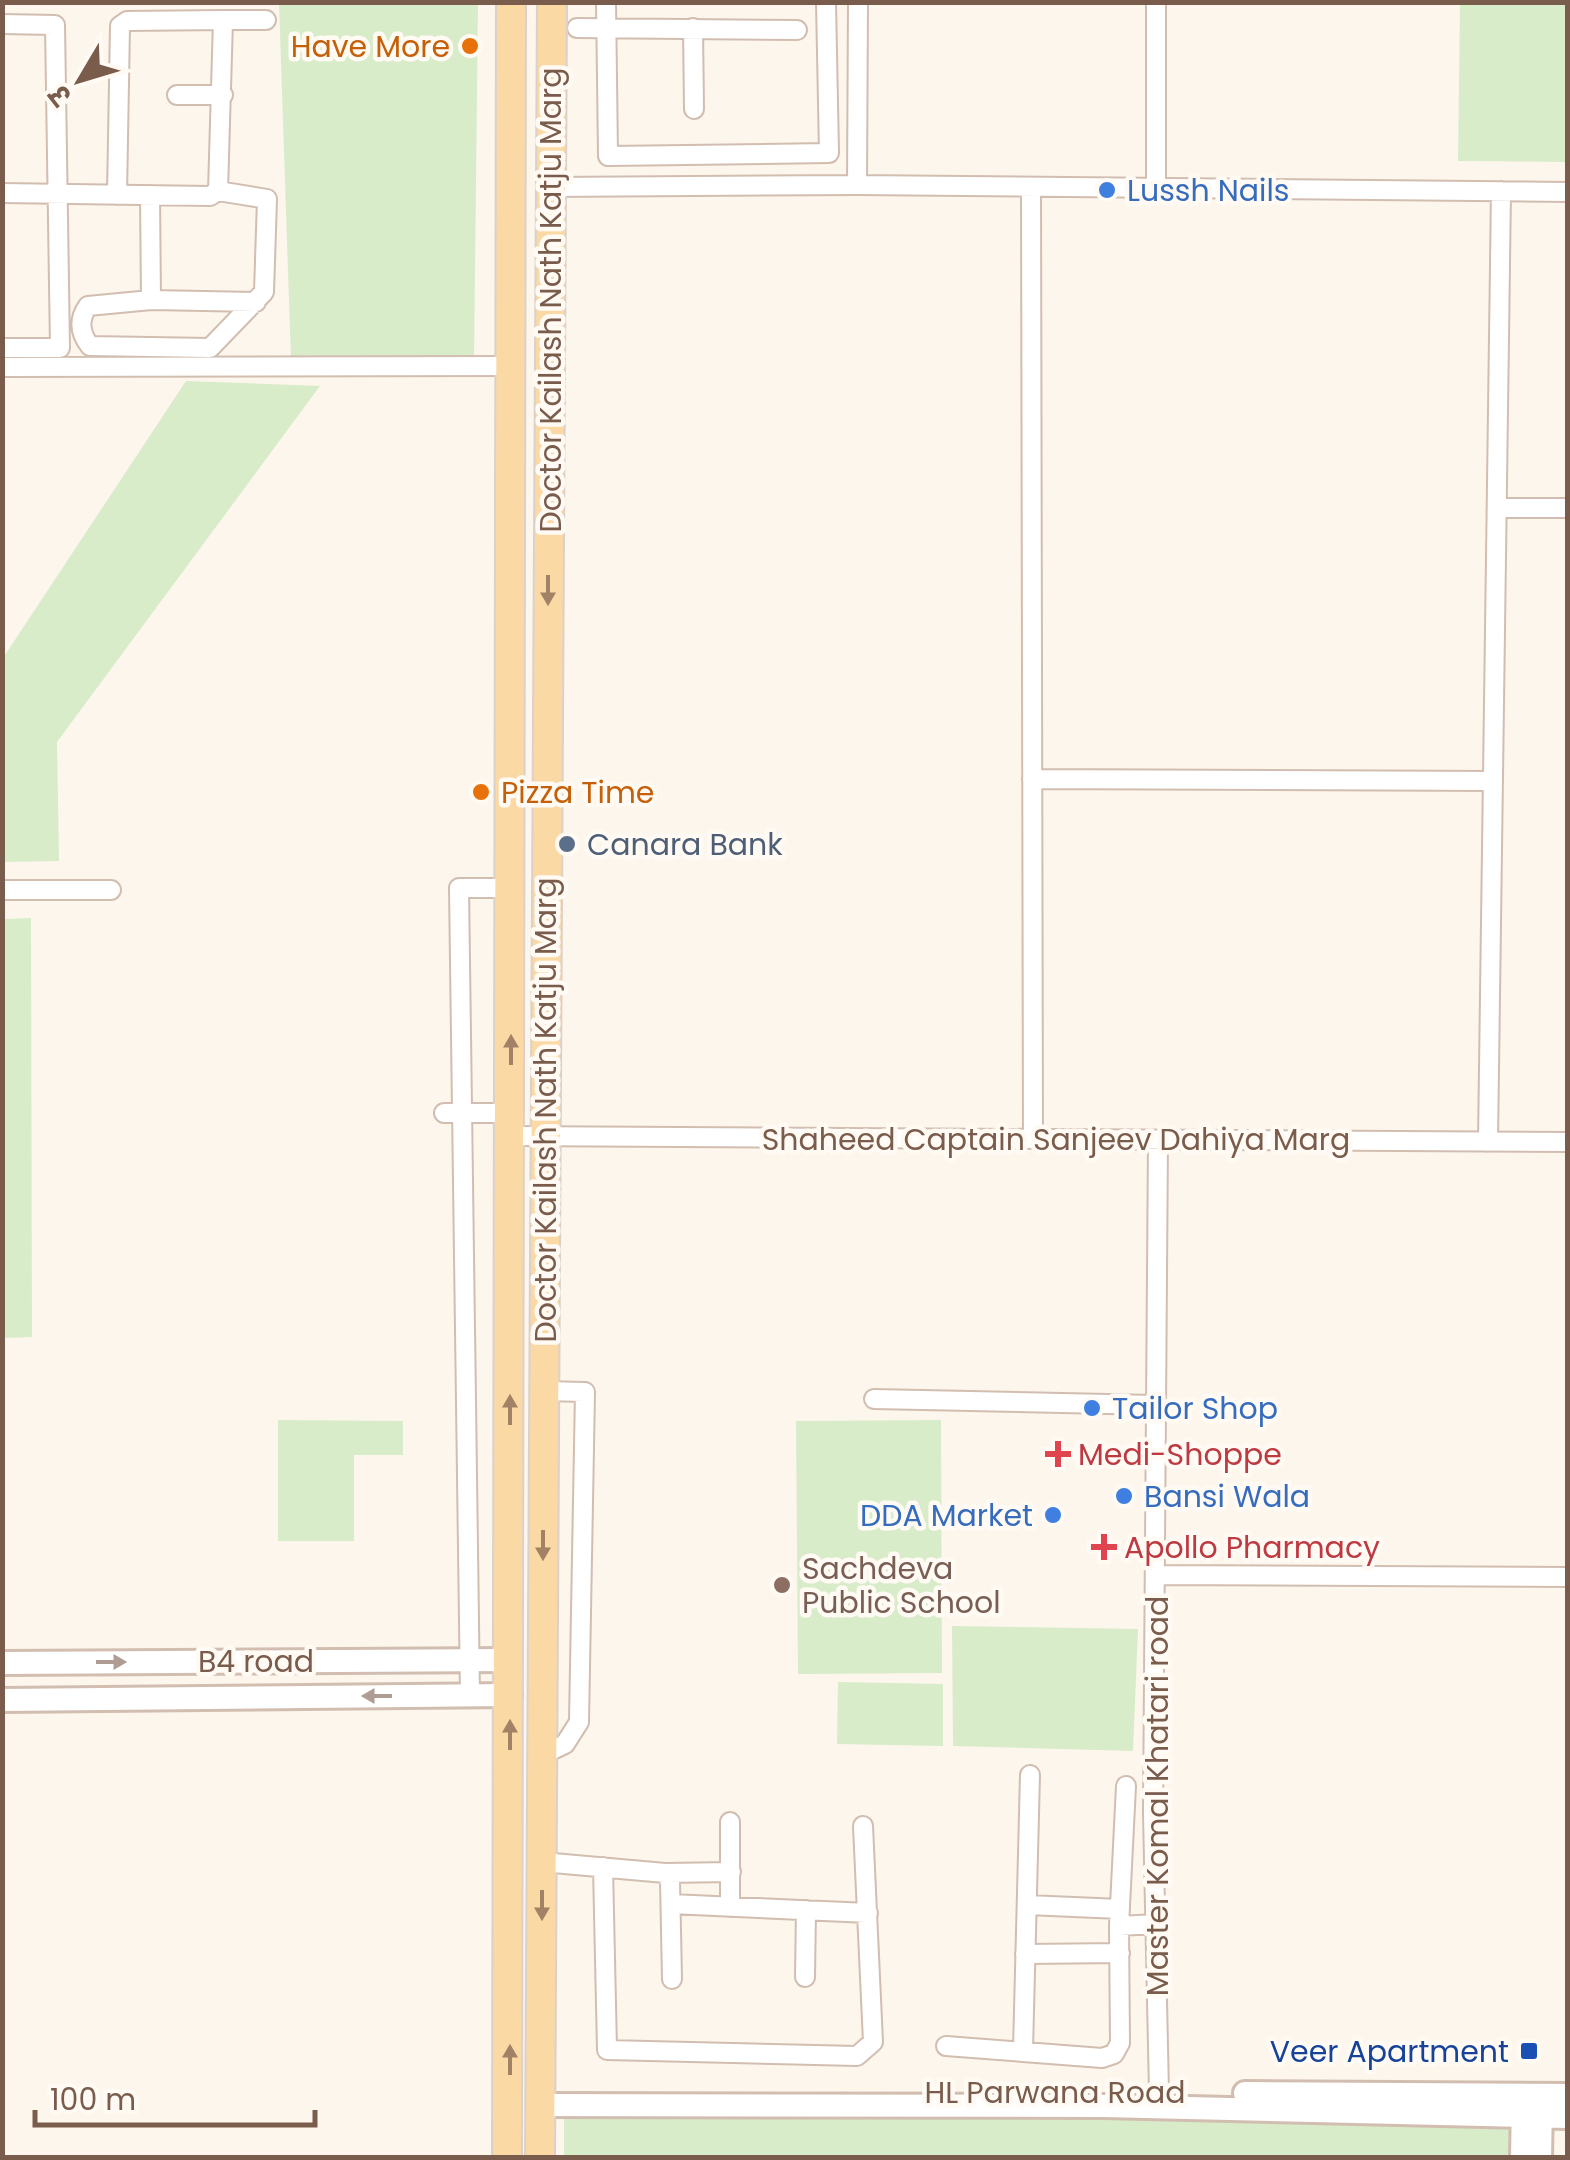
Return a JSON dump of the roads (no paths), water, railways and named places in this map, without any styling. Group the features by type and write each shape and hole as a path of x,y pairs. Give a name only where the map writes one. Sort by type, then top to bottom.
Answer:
{"main road":[{"name":"Doctor Kailash Nath Katju Marg","path":"507,2158 511,2"},
{"name":"Doctor Kailash Nath Katju Marg","path":"540,2158 552,2"}],"street":[{"path":"606,2 608,156 829,153 826,2"},
{"path":"857,184 858,2"},
{"path":"1156,2 1156,190"},
{"path":"116,195 117,34 127,21 157,11 224,20 266,20"},
{"path":"218,191 224,20"},
{"path":"2,24 54,24 60,348 2,348"},
{"path":"577,28 797,30"},
{"path":"693,28 694,108"},
{"path":"177,95 223,95"},
{"path":"550,187 857,184 1031,189 1568,192"},
{"path":"1031,189 1033,1139"},
{"path":"2,193 210,196 218,191 267,199 264,292 256,302 210,348 90,346 81,324 88,306 151,300 256,302"},
{"path":"1488,1142 1501,191"},
{"path":"150,196 151,300"},
{"path":"2,367 511,366"},
{"path":"1497,508 1568,508"},
{"path":"1032,779 1493,781"},
{"path":"470,1696 472,1660 453,1114 459,888 512,888"},
{"path":"2,890 111,890"},
{"name":"Shaheed Captain Sanjeev Dahiya Marg","path":"453,1114 545,1136 1568,1142"},
{"name":"Master Komal Khatari road","path":"1158,1140 1154,1405 1159,2093"},
{"path":"542,1756 565,1744 579,1722 585,1392 543,1391"},
{"path":"874,1399 1154,1405"},
{"path":"1156,1575 1568,1578"},
{"name":"B4 road","path":"8,1663 510,1660"},
{"name":"B4 road","path":"8,1700 510,1695"},
{"path":"1023,2050 1030,1775"},
{"path":"946,2046 1102,2058 1114,2054 1120,2043 1126,1786"},
{"path":"730,1822 730,1907"},
{"path":"603,1867 607,2050 856,2056 868,2051 872,2042 863,1826"},
{"path":"542,1862 665,1873 731,1872"},
{"path":"665,1873 671,1904 672,1979"},
{"path":"671,1904 868,1913"},
{"path":"1026,1905 1156,1924"},
{"path":"806,1910 806,1978"},
{"path":"1026,1954 1120,1953"},
{"name":"HL Parwana Road","path":"542,2098 1159,2093 1532,2105 1568,2095"},
{"path":"542,2098 1103,2106 1532,2105 1568,2116"},
{"path":"1522,2158 1532,2105"},
{"path":"1532,2105 1540,2158"}],"place":[{"name":"Have More","path":"470,46"},
{"name":"Lussh Nails","path":"1107,190"},
{"name":"Pizza Time","path":"481,792"},
{"name":"Canara Bank","path":"567,844"},
{"name":"Tailor Shop","path":"1092,1408"},
{"name":"Medi-Shoppe","path":"1058,1454"},
{"name":"Bansi Wala","path":"1124,1496"},
{"name":"DDA Market","path":"1053,1515"},
{"name":"Apollo Pharmacy","path":"1104,1547"},
{"name":"Sachdeva Public School","path":"782,1585"},
{"name":"Veer Apartment","path":"1529,2051"}]}
